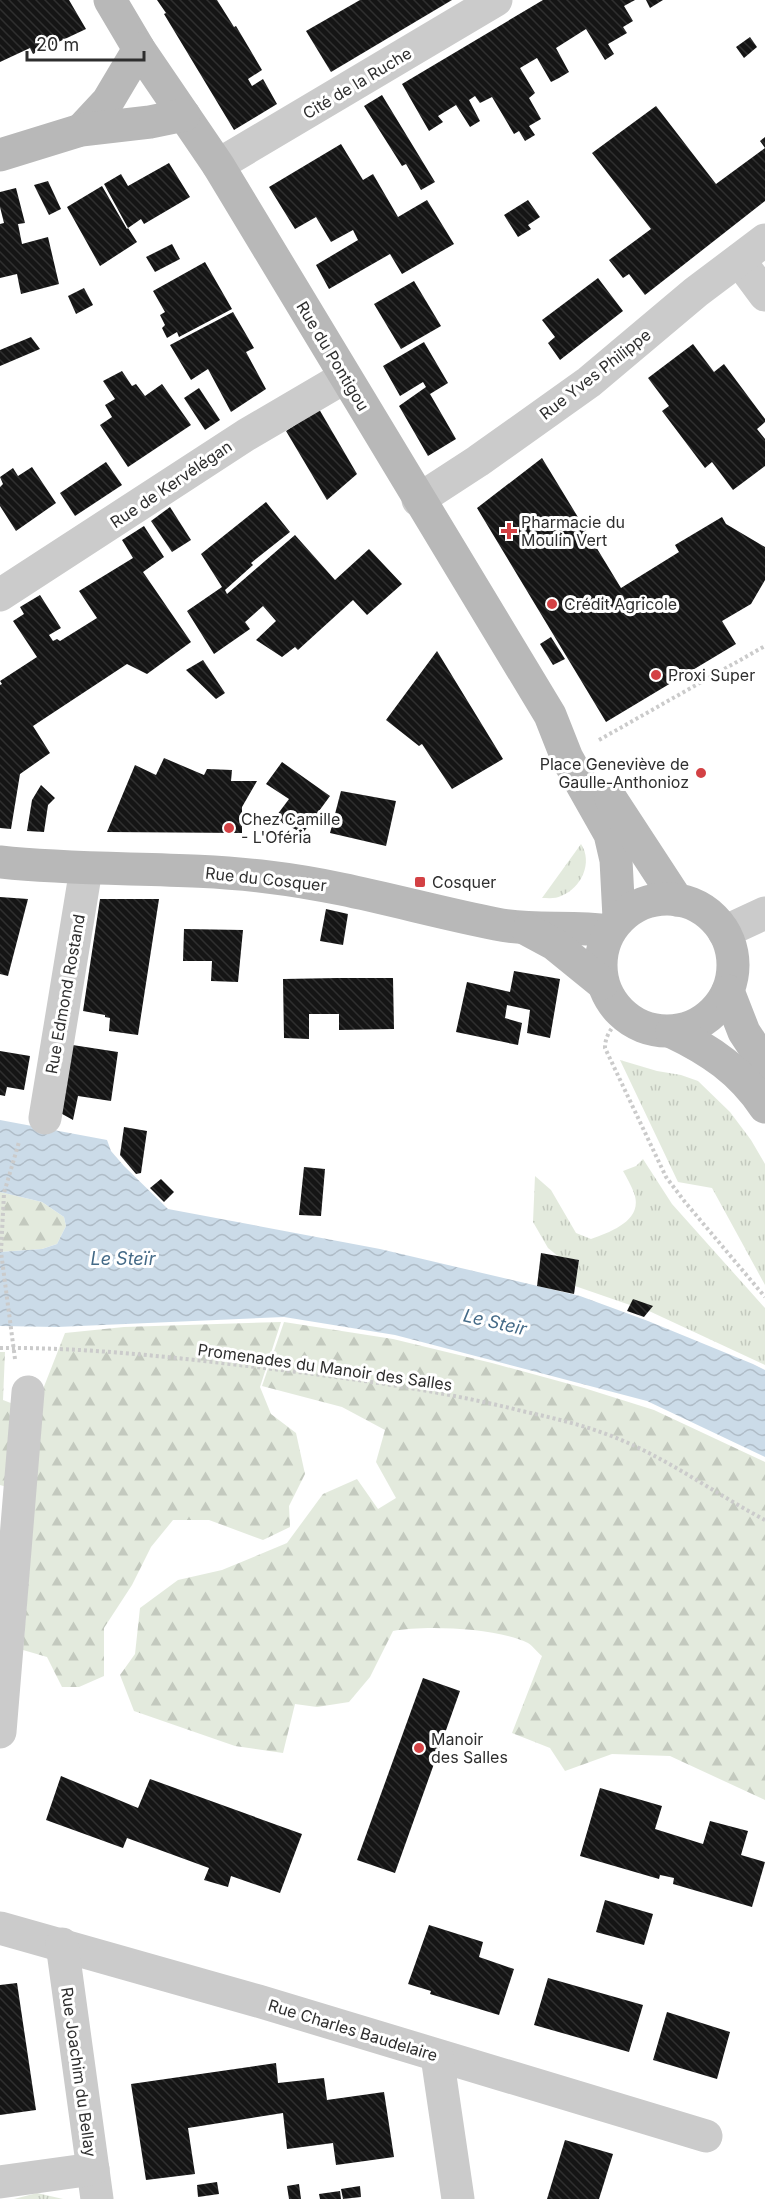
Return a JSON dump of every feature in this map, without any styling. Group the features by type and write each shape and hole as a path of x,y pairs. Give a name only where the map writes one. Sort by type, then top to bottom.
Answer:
{"main road":[{"name":"Rue du Pontigou","path":"110,0 139,49 218,165 418,500 550,715 580,750 677,900"},
{"path":"81,130 108,101 139,49"},
{"path":"0,155 81,130 150,122 184,115"},
{"name":"Rue du Pontigou","path":"550,715 567,758 610,834 616,860 614,925"},
{"name":"Rue du Cosquer","path":"0,862 86,869 179,870 269,877 340,887 496,925 528,930 614,925"},
{"path":"672,1032 692,1026 707,1018 718,1006 728,991 733,962 724,932 710,915 692,903 656,899 643,903 614,925 600,959 602,983 610,1000 623,1015 639,1026 672,1032 715,1055 754,1092 765,1107"},
{"name":"Rue du Cosquer","path":"528,930 554,944 602,983"},
{"path":"728,991 744,1032 765,1064"}],"street":[{"name":"Cité de la Ruche","path":"218,165 496,0"},
{"name":"Rue Yves Philippe","path":"418,500 471,466 589,382 696,292 765,240"},
{"path":"739,260 765,295"},
{"name":"Rue de Kervélégan","path":"0,595 246,435 345,377"},
{"name":"Rue Edmond Rostand","path":"33,1127 86,869"},
{"path":"724,932 765,913"},
{"path":"0,1732 28,1392"},
{"name":"Rue Charles Baudelaire","path":"0,1928 62,1944 706,2136"},
{"name":"Rue Joachim du Bellay","path":"62,1944 95,2184"},
{"path":"437,2056 458,2199"},
{"path":"0,2182 95,2184"}],"path":[{"path":"623,1015 609,1032 605,1040 605,1048 666,1177 685,1203 765,1297"},
{"path":"14,1348 1,1252 1,1224 4,1193 33,1127"},
{"name":"Promenades du Manoir des Salles","path":"0,1348 78,1351 267,1369 422,1390 490,1403 574,1423 614,1437 647,1452 765,1520"}],"green space":[{"path":"581,844 586,859 580,881 559,897 542,898"},
{"path":"620,1060 698,1081 730,1112 751,1140 765,1164 765,1285 712,1188 678,1182"},
{"path":"643,1159 672,1204 765,1308 765,1365 649,1311 652,1306 630,1305 575,1286 579,1260 559,1257 548,1248 533,1222 535,1176 551,1190 576,1233 591,1239 608,1233 630,1218 636,1202 633,1190 623,1171 636,1166"},
{"path":"0,1192 42,1202 64,1217 66,1226 57,1244 42,1249 0,1252"},
{"path":"281,1322 260,1387 271,1414 296,1433 305,1474 289,1506 290,1527 263,1540 209,1520 173,1520 151,1547 132,1585 104,1628 104,1676 79,1687 62,1687 47,1657 23,1650 34,1510 32,1494 0,1485 0,1352 5,1352 3,1400 34,1412 65,1333 124,1327"},
{"path":"284,1322 393,1339 584,1388 654,1410 765,1462 765,1800 670,1756 612,1754 565,1771 550,1748 512,1733 542,1656 528,1643 481,1631 424,1628 393,1631 370,1677 349,1702 317,1707 295,1704 283,1753 235,1746 134,1711 120,1675 135,1654 140,1608 178,1580 222,1570 287,1543 323,1494 357,1479 378,1509 396,1498 376,1462 385,1430 342,1407 262,1386"},
{"path":"37,2193 63,2199 14,2199"}],"water":[{"name":"Le Steïr","path":"0,1120 107,1140 111,1151 124,1166 168,1209 380,1249 580,1296 753,1364 765,1370 765,1457 647,1401 395,1335 284,1317 57,1327 0,1326 0,1252 42,1249 57,1244 66,1226 64,1217 42,1202 0,1192"}],"building":[{"path":"0,0 69,0 86,29 33,54 30,48 0,62"},
{"path":"157,0 217,0 234,27 236,26 262,70 248,79 252,86 263,79 277,104 234,130"},
{"path":"360,0 452,0 331,72 306,31"},
{"path":"543,0 635,0 624,6 633,21 623,27 627,33 608,44 614,54 605,60 586,29 556,48 569,72 559,78 551,82 537,58 520,68 535,93 529,98 541,119 529,126 535,135 525,141 519,131 514,134 492,97 480,103 475,96 469,100 480,121 470,127 456,105 438,116 443,122 429,131 402,84"},
{"path":"646,0 663,0 650,8"},
{"path":"750,37 757,47 744,58 736,47"},
{"path":"382,95 435,182 421,190 406,164 402,166 364,106"},
{"path":"656,106 716,184 765,148 765,201 645,295 629,274 623,278 609,260 651,229 592,153"},
{"path":"765,137 765,148 760,141"},
{"path":"341,144 363,180 373,174 398,217 427,200 454,244 402,274 390,254 329,289 316,265 358,240 353,230 331,242 316,217 295,229 269,187"},
{"path":"169,163 190,197 144,224 141,219 128,228 104,184 121,174 128,186"},
{"path":"48,181 61,209 49,215 34,185"},
{"path":"102,186 137,242 100,266 67,207"},
{"path":"16,188 25,223 18,224 22,244 48,237 59,284 21,294 17,274 0,278 0,224 4,223 0,207 0,192"},
{"path":"528,200 540,217 528,225 531,229 518,237 504,215"},
{"path":"172,244 180,259 155,272 146,257"},
{"path":"205,262 232,309 179,337 177,332 167,338 162,328 165,325 160,315 165,312 153,291"},
{"path":"598,278 623,311 560,360 548,343 555,337 542,320"},
{"path":"414,281 441,326 401,349 374,304"},
{"path":"84,288 93,305 76,314 68,296"},
{"path":"233,312 254,348 246,352 266,389 231,412 208,369 191,380 170,345"},
{"path":"31,337 40,349 0,366 0,350"},
{"path":"424,342 448,383 430,394 456,439 428,456 399,406 426,387 423,382 400,396 383,366"},
{"path":"693,344 714,372 724,364 765,419 765,422 757,429 765,439 765,466 733,490 712,462 705,468 662,411 669,406 648,378"},
{"path":"122,371 132,386 136,384 145,396 162,384 191,425 128,467 100,425 112,417 105,405 115,399 103,381"},
{"path":"199,388 220,420 205,430 184,398"},
{"path":"319,409 357,474 327,500 286,431"},
{"path":"542,458 621,588 679,552 675,545 722,517 726,524 765,547 765,580 751,604 722,621 736,644 606,722 477,508"},
{"path":"106,462 122,485 75,516 60,493"},
{"path":"32,467 56,503 16,531 0,506 0,487 3,484 0,477 13,468 18,476"},
{"path":"266,502 290,532 251,563 253,565 225,590 227,594 295,535 335,580 369,549 402,584 367,615 353,600 298,650 295,647 282,657 256,640 276,621 263,606 245,622 250,629 214,654 187,611 222,587 201,554"},
{"path":"170,507 191,540 172,552 151,521"},
{"path":"144,526 164,557 143,572 191,642 147,674 127,664 33,726 50,753 20,774 11,829 0,828 0,685 2,684 0,681 37,657 13,621 24,614 20,607 40,595 61,628 49,635 53,641 57,639 60,641 97,618 79,591 133,558 122,540"},
{"path":"551,637 565,659 553,665 540,644"},
{"path":"437,651 503,759 452,789 422,744 419,746 386,720"},
{"path":"203,660 225,693 216,699 186,670"},
{"path":"164,758 204,775 207,769 232,770 231,781 257,781 242,807 242,833 107,832 135,765 156,775"},
{"path":"282,762 330,796 303,833 274,819 289,799 266,784"},
{"path":"41,785 55,798 48,805 44,832 27,831 32,800"},
{"path":"341,791 396,801 386,846 330,833"},
{"path":"0,897 28,899 8,976 0,974"},
{"path":"100,899 159,899 138,1035 109,1031 110,1018 83,1011"},
{"path":"326,909 348,914 343,945 320,941"},
{"path":"184,929 243,930 238,982 211,981 212,961 183,961"},
{"path":"514,971 560,979 550,1038 527,1033 530,1010 507,1005 505,1018 522,1023 518,1045 456,1032 467,982 510,992"},
{"path":"393,978 394,1029 339,1030 339,1014 309,1014 309,1039 284,1038 283,979"},
{"path":"66,1044 118,1052 111,1101 78,1096 73,1120 55,1110"},
{"path":"0,1051 30,1056 24,1090 7,1087 5,1096 0,1095"},
{"path":"124,1127 147,1131 141,1173 136,1174 120,1155"},
{"path":"304,1167 325,1169 321,1216 299,1215"},
{"path":"161,1179 174,1192 164,1202 150,1188"},
{"path":"541,1253 579,1260 574,1294 537,1286"},
{"path":"633,1299 653,1306 644,1317 627,1311"},
{"name":"Manoir des Salles","path":"423,1678 460,1691 395,1873 357,1860"},
{"path":"61,1776 138,1808 150,1779 302,1834 280,1893 231,1876 228,1887 204,1880 209,1868 127,1838 123,1848 46,1820"},
{"path":"600,1788 662,1806 655,1829 703,1844 710,1821 748,1831 741,1855 765,1862 752,1907 673,1884 674,1878 660,1875 659,1879 580,1856"},
{"path":"605,1900 653,1914 644,1945 596,1932"},
{"path":"429,1925 483,1942 479,1957 514,1969 499,2015 430,1994 431,1991 408,1984"},
{"path":"548,1978 643,2005 629,2052 534,2025"},
{"path":"17,1983 36,2110 0,2115 0,1985"},
{"path":"667,2012 730,2032 717,2079 653,2060"},
{"path":"276,2063 278,2083 324,2078 327,2100 384,2092 394,2157 336,2165 333,2143 287,2149 283,2113 188,2128 195,2174 146,2180 131,2084"},
{"path":"565,2140 613,2154 599,2199 547,2199"},
{"path":"217,2182 219,2194 198,2197 197,2185"},
{"path":"299,2184 301,2199 289,2199 287,2186"},
{"path":"360,2186 361,2197 343,2199 341,2189"},
{"path":"340,2191 341,2199 320,2199 319,2194"}],"place":[{"name":"Pharmacie du Moulin Vert","path":"509,531"},
{"name":"Crédit Agricole","path":"552,604"},
{"name":"Proxi Super","path":"656,675"},
{"name":"Place Geneviève de Gaulle-Anthonioz","path":"701,773"},
{"name":"Chez Camille - L'Oféria","path":"229,828"},
{"name":"Cosquer","path":"420,882"},
{"name":"Manoir des Salles","path":"419,1748"}],"water label":[{"name":"Le Steir","path":"495,1322"}]}
